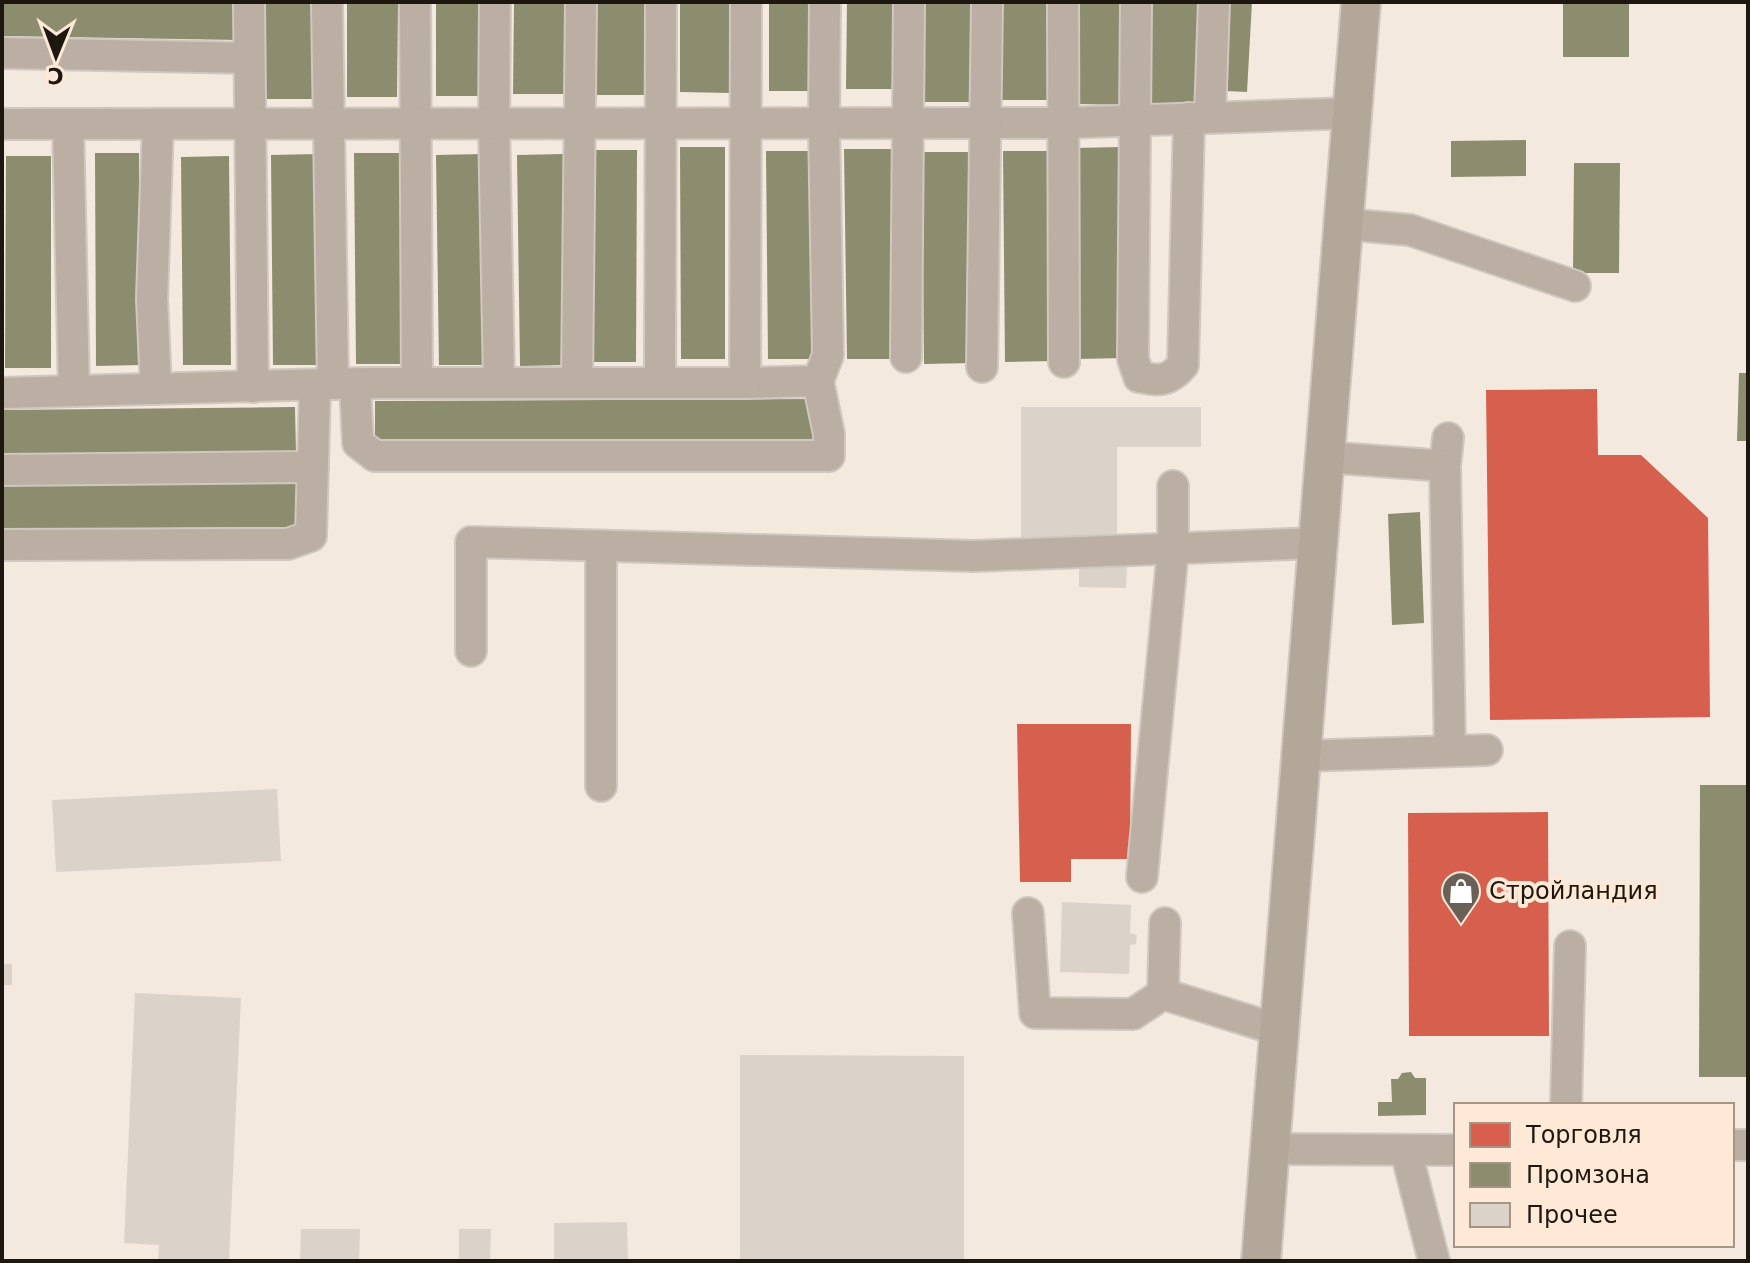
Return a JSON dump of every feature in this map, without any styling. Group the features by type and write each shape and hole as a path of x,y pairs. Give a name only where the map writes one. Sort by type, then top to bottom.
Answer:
{"main road":[{"path":"1253,1258 1269,1149 1361,2"}],"lane":[{"path":"249,2 253,387"},
{"path":"2,545 288,544 311,536 313,467 334,384 327,2"},
{"path":"415,2 417,383"},
{"path":"495,2 499,383"},
{"path":"577,383 581,2"},
{"path":"660,383 661,2"},
{"path":"745,383 746,2"},
{"path":"334,384 358,443 375,456 829,456 829,434 818,381 828,355 825,2"},
{"path":"906,357 909,2"},
{"path":"982,367 987,2"},
{"path":"1063,2 1064,362"},
{"path":"1136,2 1133,359 1139,377 1157,381 1174,376 1183,365 1200,118 1214,2"},
{"path":"2,53 249,58"},
{"path":"2,124 1062,123 1353,113"},
{"path":"68,124 74,391"},
{"path":"156,389 152,299 158,124"},
{"path":"1344,224 1410,230 1575,286"},
{"path":"2,393 334,384 818,381"},
{"path":"1324,457 1446,452 1450,750"},
{"path":"2,470 313,467"},
{"path":"1142,877 1173,549 1173,486"},
{"path":"471,651 471,542 974,556 1318,543"},
{"path":"601,547 601,786"},
{"path":"1301,756 1487,750"},
{"path":"1028,913 1035,1013 1133,1014 1163,994"},
{"path":"1163,994 1165,923"},
{"path":"1566,1103 1570,946"},
{"path":"1163,994 1279,1030"},
{"path":"1269,1149 1454,1150"},
{"path":"1406,1151 1434,1261"}],"building: Торговля":[{"path":"1597,389 1598,455 1641,455 1708,518 1710,717 1490,720 1486,390"},
{"path":"1017,724 1131,724 1130,859 1071,859 1071,882 1020,882"},
{"path":"1548,812 1549,1036 1409,1036 1408,813"}],"building: Промзона":[{"path":"2,2 239,2 238,40 2,36"},
{"path":"263,2 314,2 313,99 263,99"},
{"path":"347,2 398,2 397,97 347,97"},
{"path":"436,2 487,2 486,96 436,96"},
{"path":"514,2 565,2 564,94 513,94"},
{"path":"596,2 647,2 647,95 596,95"},
{"path":"680,2 731,2 730,93 680,92"},
{"path":"769,2 820,2 820,91 769,91"},
{"path":"847,2 897,2 897,89 846,89"},
{"path":"924,2 974,2 974,102 923,102"},
{"path":"1002,2 1052,2 1052,100 1002,100"},
{"path":"1078,2 1129,2 1129,105 1078,104"},
{"path":"1152,2 1202,2 1202,104 1151,104"},
{"path":"1229,2 1252,2 1247,92 1225,91"},
{"path":"1563,2 1629,2 1629,57 1563,57"},
{"path":"1526,140 1526,176 1451,177 1451,141"},
{"path":"680,147 725,147 725,359 681,359"},
{"path":"1121,147 1124,358 1077,359 1074,148"},
{"path":"844,149 893,149 895,359 847,359"},
{"path":"591,150 637,150 636,362 590,362"},
{"path":"766,151 814,151 816,359 768,359"},
{"path":"1003,151 1050,151 1053,361 1005,362"},
{"path":"922,152 969,152 972,363 924,364"},
{"path":"95,153 139,153 140,365 96,366"},
{"path":"354,153 401,153 404,364 356,364"},
{"path":"319,154 321,365 273,365 271,155"},
{"path":"483,154 486,365 439,365 436,155"},
{"path":"564,154 567,365 520,366 517,155"},
{"path":"6,156 51,156 51,368 5,368"},
{"path":"229,156 231,365 183,365 181,157"},
{"path":"1574,163 1620,163 1619,273 1573,273"},
{"path":"1739,373 1748,373 1748,441 1737,441"},
{"path":"817,399 817,446 375,449 375,401"},
{"path":"295,407 296,454 2,456 2,410"},
{"path":"296,481 296,527 2,529 2,483"},
{"path":"1420,512 1424,623 1392,625 1388,514"},
{"path":"1700,785 1748,785 1748,1077 1699,1077"},
{"path":"1411,1072 1415,1078 1426,1078 1426,1115 1378,1116 1378,1102 1392,1102 1391,1079"}],"building: Прочее":[{"path":"1021,407 1201,407 1201,447 1117,447 1117,543 1021,543"},
{"path":"1079,563 1127,563 1126,588 1079,587"},
{"path":"277,789 281,861 56,872 52,800"},
{"path":"1062,902 1131,905 1130,933 1137,935 1136,944 1130,945 1129,974 1060,972"},
{"path":"2,964 12,964 12,985 2,985"},
{"path":"135,993 241,998 229,1261 158,1261 159,1245 124,1243"},
{"path":"740,1055 964,1056 964,1261 740,1261"},
{"path":"627,1222 628,1261 554,1261 554,1223"},
{"path":"301,1229 360,1229 359,1261 300,1261"},
{"path":"459,1229 491,1229 490,1261 459,1261"}],"place":[{"name":"Стройландия","path":"1461,925"}]}
